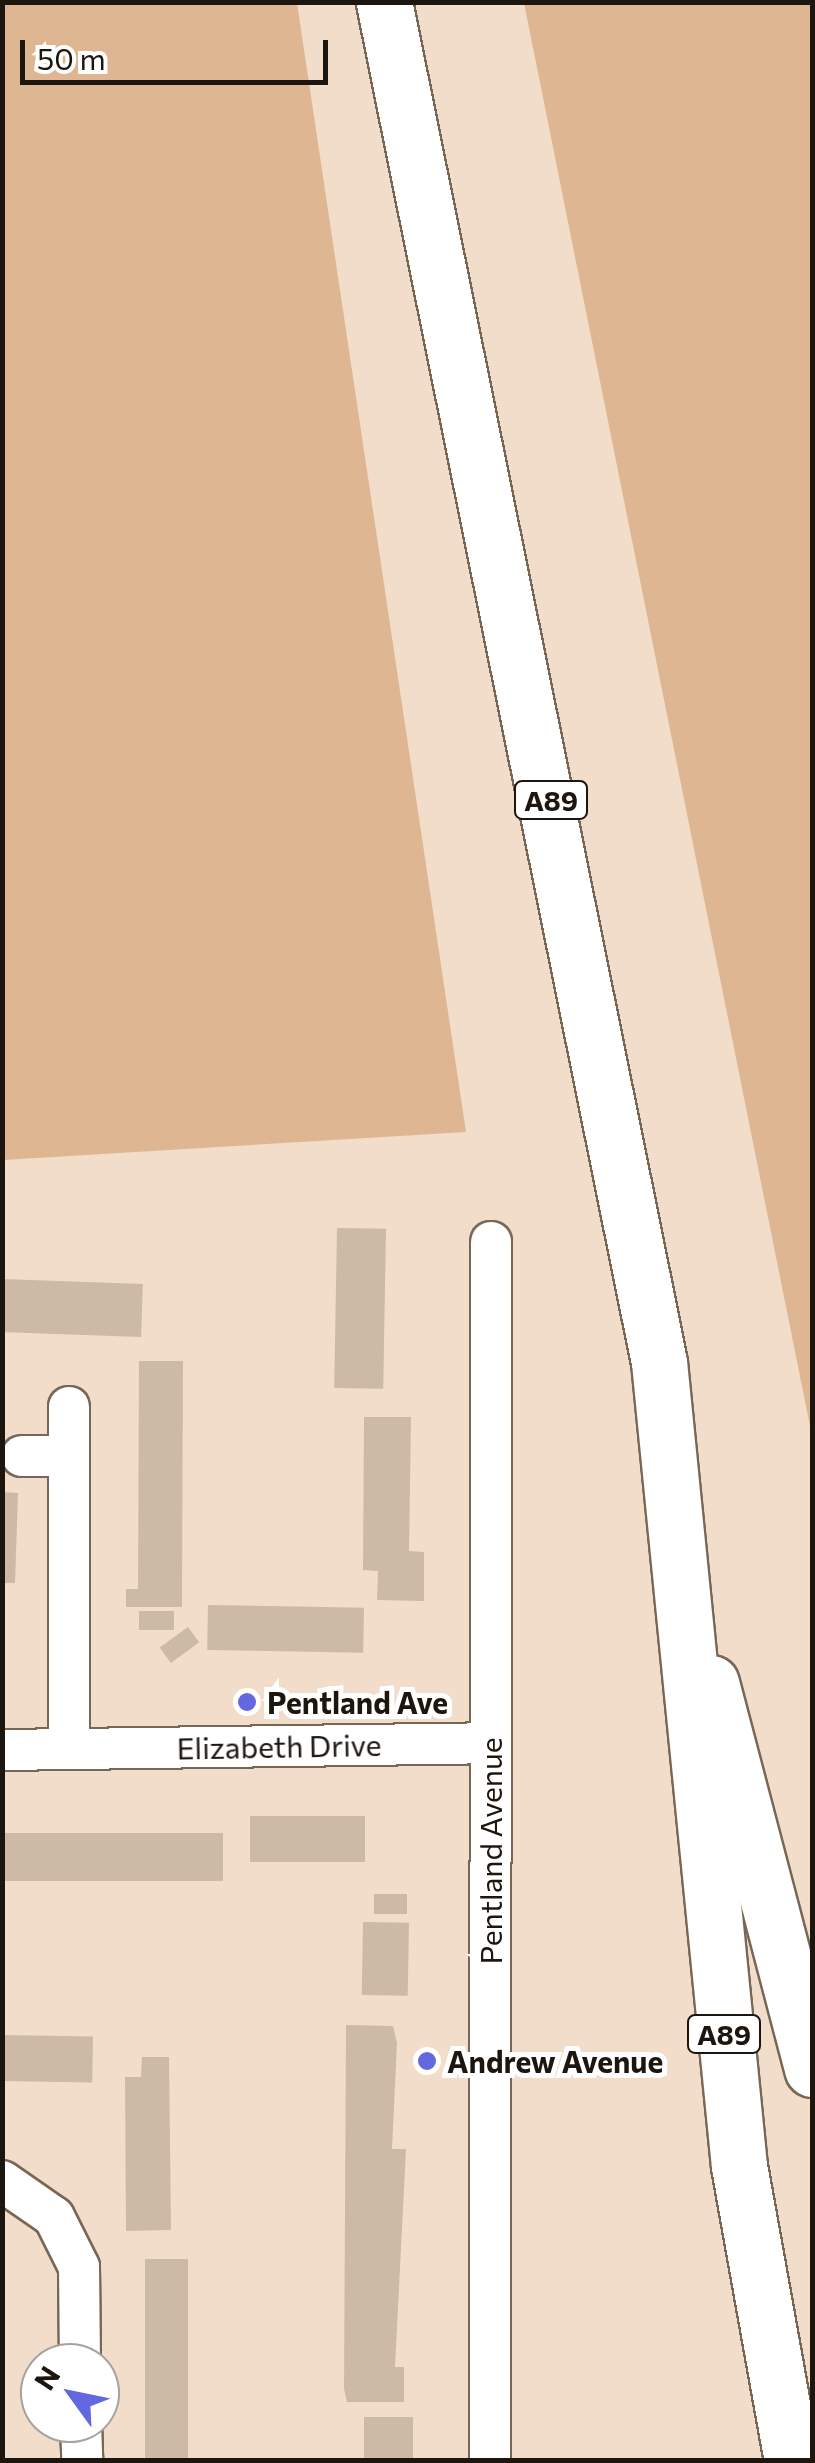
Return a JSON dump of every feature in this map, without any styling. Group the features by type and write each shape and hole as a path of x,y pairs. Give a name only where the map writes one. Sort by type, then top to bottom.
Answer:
{"main road":[{"name":"A89","path":"384,2 659,1362 688,1604 694,1774 739,2166 792,2460"},
{"name":"A89","path":"688,1604 785,1938 812,2069"}],"street":[{"name":"Pentland Avenue","path":"490,2460 491,1242"},
{"path":"69,1407 69,1748"},
{"path":"22,1456 68,1456"},
{"name":"Elizabeth Drive","path":"2,1750 490,1742"},
{"path":"2,2180 54,2217 79,2267 80,2343"}],"shaded area":[{"path":"2,3 297,3 466,1132 3,1160"},
{"path":"524,3 812,3 812,1436"}],"building":[{"path":"337,1228 386,1229 383,1389 334,1388"},
{"path":"2,1279 143,1284 141,1337 2,1332"},
{"path":"139,1361 183,1361 182,1607 126,1607 126,1589 138,1589"},
{"path":"364,1417 411,1417 409,1551 424,1552 424,1601 377,1600 378,1571 363,1570"},
{"path":"2,1492 18,1493 15,1583 2,1583"},
{"path":"208,1605 364,1608 363,1653 207,1650"},
{"path":"139,1611 174,1611 174,1630 139,1630"},
{"path":"188,1627 199,1642 171,1663 160,1648"},
{"path":"250,1816 365,1816 365,1862 250,1862"},
{"path":"2,1833 223,1833 223,1881 2,1881"},
{"path":"374,1894 407,1894 407,1914 374,1914"},
{"path":"363,1922 409,1923 408,1996 362,1995"},
{"path":"346,2025 393,2026 397,2043 392,2149 406,2149 395,2367 404,2367 404,2402 347,2402 344,2389"},
{"path":"2,2035 93,2037 92,2083 2,2081"},
{"path":"142,2057 169,2057 171,2230 126,2231 125,2077 141,2077"},
{"path":"145,2259 188,2259 188,2460 145,2460"},
{"path":"364,2417 413,2417 413,2460 364,2460"}],"place":[{"name":"Pentland Ave","path":"247,1702"},
{"name":"Andrew Avenue","path":"427,2061"}]}
